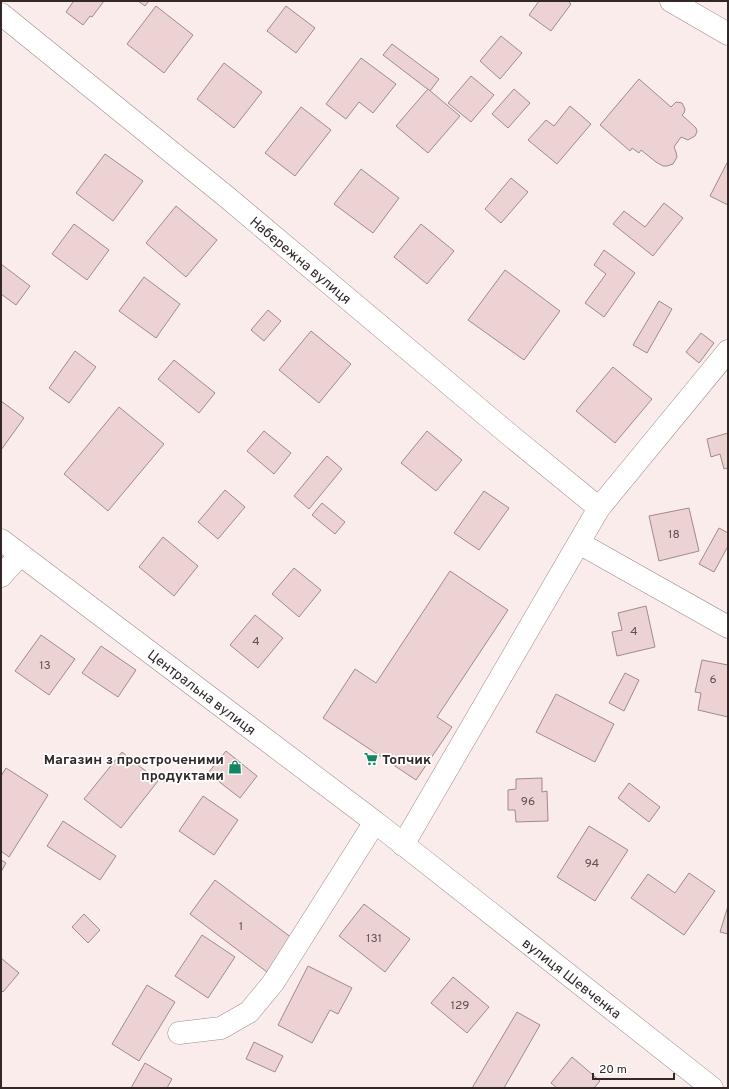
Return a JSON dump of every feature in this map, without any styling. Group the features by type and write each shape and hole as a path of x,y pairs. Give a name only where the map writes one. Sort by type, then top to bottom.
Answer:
{"street":[{"path":"671,1 728,34"},
{"name":"Набережна вулиця","path":"1,14 228,198 504,431 599,508"},
{"path":"403,845 599,508 728,351"},
{"name":"Центральна вулиця","path":"1,540 375,822 403,845"},
{"path":"579,543 728,626"},
{"path":"1,576 20,555"},
{"path":"179,1033 221,1028 249,1012 273,983 375,822"},
{"name":"вулиця Шевченка","path":"403,845 712,1088"}],"building":[{"path":"71,1 104,1 92,17 90,16 83,25 66,12 73,2"},
{"path":"138,1 149,1 145,6"},
{"path":"539,1 568,1 571,4 551,31 529,15"},
{"path":"156,6 193,35 164,73 127,44"},
{"path":"286,6 315,28 296,53 267,31"},
{"path":"501,36 522,53 500,79 480,61"},
{"path":"392,44 439,79 430,91 383,55"},
{"path":"361,58 396,84 373,113 359,102 346,119 326,104"},
{"path":"224,63 262,92 234,128 197,99"},
{"path":"471,76 494,95 471,122 448,103"},
{"path":"639,79 671,107 676,102 682,103 685,109 682,115 696,128 697,132 695,136 688,140 681,137 674,147 677,157 673,164 663,166 641,150 639,153 632,148 630,151 600,125"},
{"path":"428,89 460,116 428,153 396,126"},
{"path":"514,89 530,103 508,128 492,114"},
{"path":"570,106 591,124 557,164 528,140 546,120 554,126"},
{"path":"301,107 331,130 295,176 265,153"},
{"path":"105,154 143,181 113,221 76,193"},
{"path":"728,161 728,205 710,196"},
{"path":"361,169 399,198 373,233 334,204"},
{"path":"511,178 528,192 501,223 485,209"},
{"path":"664,203 683,218 653,256 613,224 624,211 645,227"},
{"path":"176,206 217,240 186,277 146,243"},
{"path":"74,224 109,250 87,280 52,254"},
{"path":"421,224 454,251 427,284 394,257"},
{"path":"604,250 635,273 604,317 585,303 606,274 594,265"},
{"path":"1,264 30,286 16,305 1,294"},
{"path":"505,270 560,311 524,360 468,320"},
{"path":"144,277 180,304 156,338 119,311"},
{"path":"659,301 672,309 647,353 633,345"},
{"path":"268,310 281,321 264,341 251,330"},
{"path":"311,331 351,364 319,403 279,370"},
{"path":"701,333 714,343 699,363 686,352"},
{"path":"75,351 96,367 69,403 49,388"},
{"path":"174,360 215,393 199,413 158,379"},
{"path":"613,367 652,399 615,443 576,411"},
{"path":"1,401 24,418 1,450"},
{"path":"119,407 164,444 108,511 64,474"},
{"path":"264,431 291,453 274,474 247,451"},
{"path":"427,431 462,460 436,491 401,463"},
{"path":"728,433 728,468 724,469 720,454 711,457 707,439"},
{"path":"327,456 342,469 309,509 294,496"},
{"path":"225,490 245,507 218,539 198,522"},
{"path":"484,491 509,508 479,550 454,533"},
{"path":"322,503 345,522 335,534 312,515"},
{"path":"689,508 699,551 659,561 649,516"},
{"path":"719,528 728,533 728,546 714,572 699,564"},
{"path":"163,537 198,566 174,596 139,567"},
{"path":"294,568 321,590 299,617 272,594"},
{"path":"450,571 508,610 437,717 452,727 416,780 323,718 355,669 376,683"},
{"path":"646,606 655,647 617,656 612,632 622,630 618,613"},
{"path":"255,615 283,638 258,668 230,645"},
{"path":"41,635 75,659 49,695 15,671"},
{"path":"101,646 136,670 118,697 82,673"},
{"path":"702,660 728,665 728,717 698,710 701,693 695,692"},
{"path":"625,673 639,680 624,711 609,703"},
{"path":"556,694 614,724 595,762 536,732"},
{"path":"226,751 257,776 240,798 208,773"},
{"path":"122,752 158,781 121,828 84,799"},
{"path":"6,768 48,795 9,857 1,851 1,776"},
{"path":"542,778 542,792 547,791 548,821 516,822 515,810 508,810 508,790 516,789 516,779"},
{"path":"629,783 660,807 649,822 618,798"},
{"path":"203,796 238,820 214,855 179,831"},
{"path":"63,821 116,856 100,880 47,846"},
{"path":"589,826 628,850 595,901 557,877"},
{"path":"1,860 6,863 1,872"},
{"path":"689,873 715,891 684,935 631,898 648,874 675,893"},
{"path":"215,880 292,938 267,972 190,914"},
{"path":"364,904 410,939 385,972 339,936"},
{"path":"728,906 728,934 720,932"},
{"path":"84,914 100,930 88,943 72,927"},
{"path":"202,935 235,957 208,998 175,976"},
{"path":"1,958 19,973 3,992 1,990"},
{"path":"308,966 352,988 338,1014 330,1010 312,1043 278,1025"},
{"path":"453,977 489,1007 467,1033 431,1003"},
{"path":"147,985 175,1002 139,1061 112,1044"},
{"path":"517,1012 540,1025 504,1088 472,1088"},
{"path":"254,1042 283,1056 275,1072 246,1059"},
{"path":"572,1057 600,1081 594,1088 557,1088 551,1083"},
{"path":"145,1063 172,1079 167,1088 131,1088"}],"place":[{"name":"Топчик","path":"371,759"},
{"name":"Магазин з простроченими продуктами","path":"235,767"}]}
